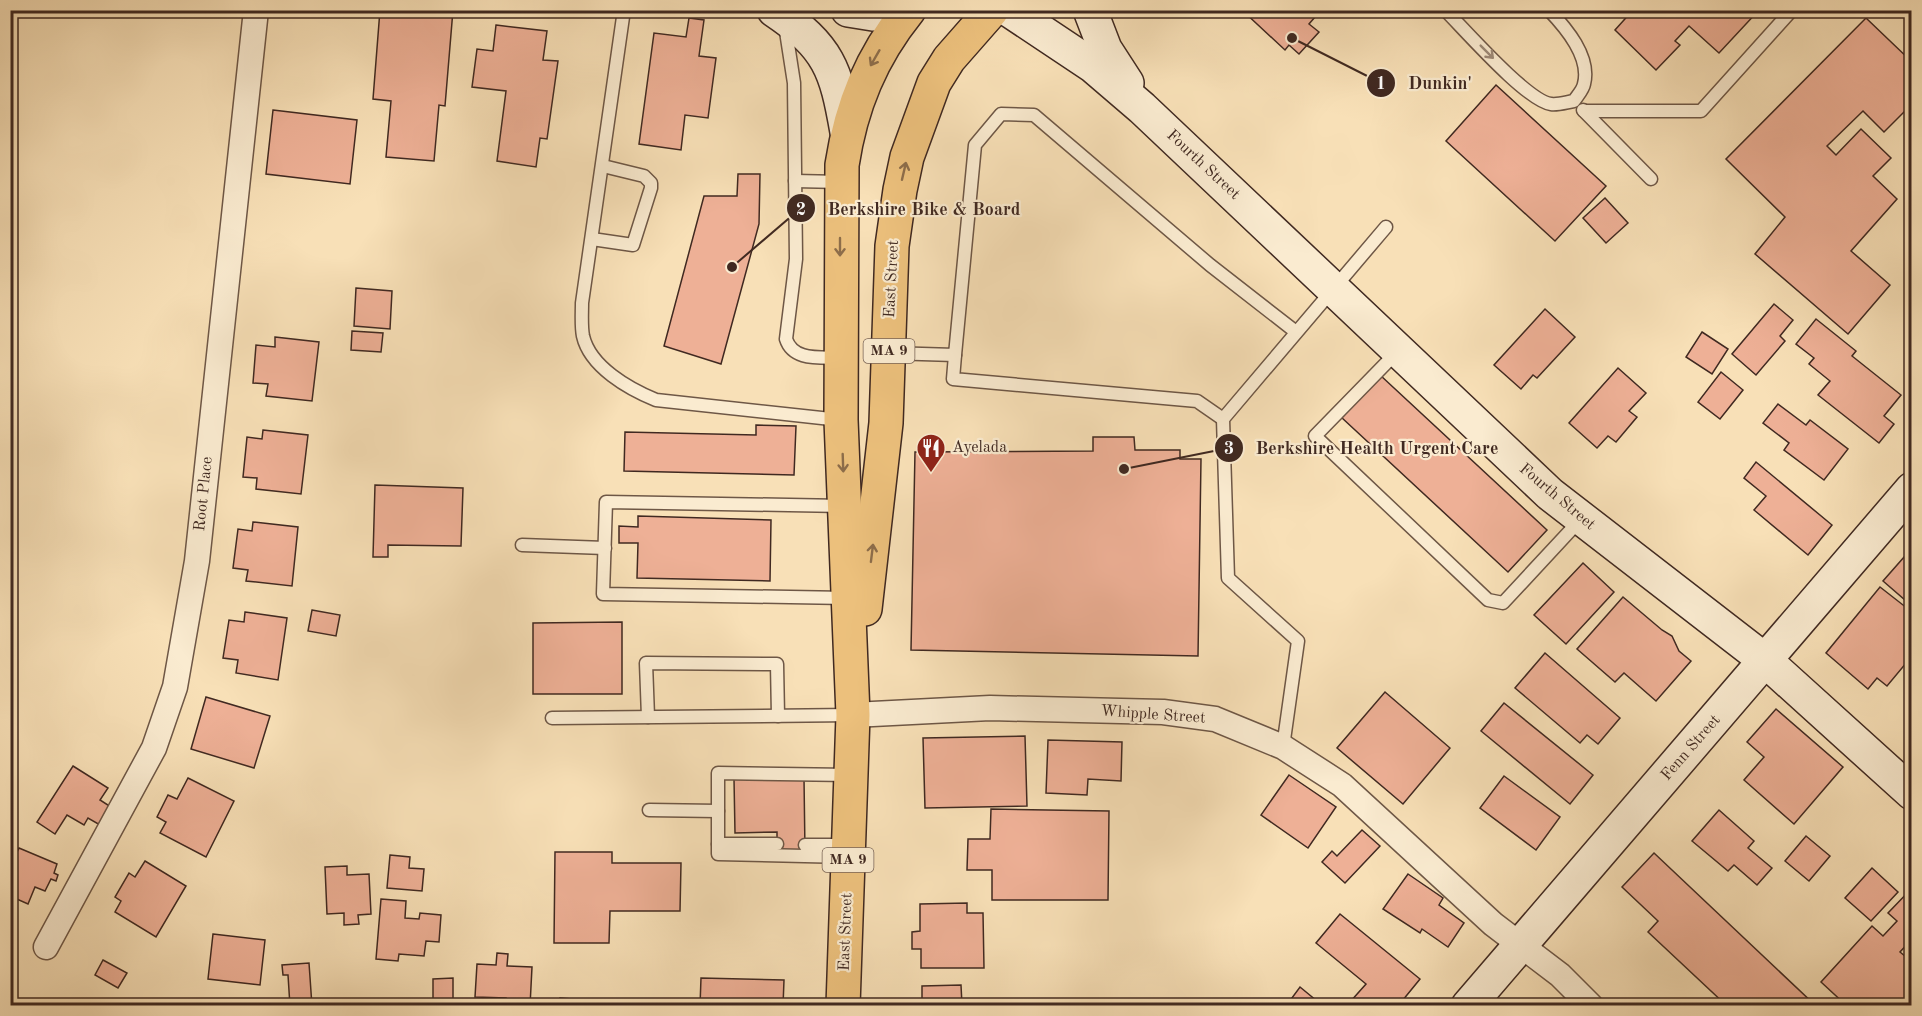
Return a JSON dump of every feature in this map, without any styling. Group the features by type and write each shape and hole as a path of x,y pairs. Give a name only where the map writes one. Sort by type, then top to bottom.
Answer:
{"highway":[{"name":"East Street","path":"843,1005 853,715 842,420 841,182 847,132 866,75 891,32 909,10"},
{"name":"East Street","path":"853,715 886,423 892,246 907,157 933,83 949,59 992,10"}],"street":[{"name":"Root Place","path":"46,947 154,748 175,687 197,561 256,10"},
{"path":"848,10 873,14 883,10"},
{"name":"Fourth Street","path":"1008,10 1093,66 1142,108 1334,286 1397,351 1550,494 1766,661 1909,786"},
{"name":"Fourth Street","path":"1090,10 1105,49 1142,108"},
{"path":"779,14 814,42 831,67 841,99 847,132"},
{"name":"Fenn Street","path":"1468,1005 1766,661 1911,489"},
{"name":"Whipple Street","path":"853,715 990,708 1163,712 1215,719 1283,747 1342,786 1427,865 1560,975 1591,1005"}],"lane":[{"path":"624,10 582,303 583,337 595,359 634,392 656,400 842,420"},
{"path":"1445,10 1535,97 1550,104 1574,101"},
{"path":"1549,10 1575,42 1583,64 1584,84 1574,101"},
{"path":"1584,111 1701,111 1792,10"},
{"path":"779,14 794,83 796,259 786,339 789,349 796,354 841,358"},
{"path":"1574,101 1651,179"},
{"path":"1223,419 1197,401 953,379 975,145 1001,114 1034,115 1210,265 1296,332"},
{"path":"592,239 633,245 651,188 651,183 644,176 603,166"},
{"path":"795,181 841,182"},
{"path":"1283,747 1298,640 1228,578 1223,419 1386,227"},
{"path":"1397,351 1315,436 1488,600 1503,603 1581,519"},
{"path":"888,353 955,355"},
{"path":"845,506 606,502 603,594 848,598"},
{"path":"522,545 605,548"},
{"path":"648,717 646,663 777,664 778,716"},
{"path":"552,718 853,715"},
{"path":"849,851 718,854 717,773 851,775"},
{"path":"649,810 718,811"},
{"path":"718,844 777,844"},
{"path":"805,845 849,851"}],"building":[{"path":"380,10 453,10 445,106 439,105 434,161 386,157 391,101 373,99"},
{"path":"1242,10 1308,10 1315,17 1309,24 1319,32 1299,54 1289,45 1285,50"},
{"path":"1633,10 1759,10 1719,53 1689,26 1675,41 1680,45 1656,70 1615,30"},
{"path":"689,18 704,20 699,56 716,58 708,118 685,115 681,150 639,144 654,33 686,37"},
{"path":"1866,18 1912,62 1912,104 1884,132 1863,111 1827,146 1836,155 1861,129 1891,158 1873,176 1897,199 1851,251 1890,285 1848,334 1755,254 1785,217 1726,159"},
{"path":"496,25 547,31 543,60 558,61 547,139 540,138 536,167 497,161 506,91 472,87 477,49 493,51"},
{"path":"1496,85 1606,186 1555,241 1446,141"},
{"path":"273,110 357,120 350,184 266,174"},
{"path":"738,174 760,174 759,224 721,364 664,346 704,196 737,196"},
{"path":"1605,198 1628,223 1606,243 1583,218"},
{"path":"356,288 392,291 390,329 354,326"},
{"path":"1774,304 1793,320 1780,336 1785,341 1756,375 1732,354"},
{"path":"1545,309 1575,337 1537,378 1533,375 1521,389 1494,365"},
{"path":"1816,319 1856,351 1852,356 1901,395 1884,416 1894,424 1879,443 1818,395 1830,381 1809,364 1814,358 1796,344"},
{"path":"352,331 383,333 381,352 351,350"},
{"path":"1702,332 1728,349 1712,374 1686,357"},
{"path":"275,337 319,342 312,401 266,396 268,384 253,383 256,345 275,347"},
{"path":"1618,368 1646,393 1629,411 1637,417 1616,442 1608,436 1597,448 1569,423"},
{"path":"1721,372 1743,390 1720,419 1698,402"},
{"path":"1380,375 1547,530 1508,572 1341,417"},
{"path":"1778,404 1806,425 1810,420 1848,449 1824,480 1784,450 1789,443 1763,423"},
{"path":"756,425 796,426 794,475 624,471 625,432 756,435"},
{"path":"263,430 308,435 301,494 256,489 257,478 243,477 247,437 262,439"},
{"path":"1093,437 1134,437 1135,450 1180,450 1180,459 1201,459 1198,656 911,650 915,452 1093,451"},
{"path":"1756,462 1832,525 1808,555 1754,510 1766,496 1744,478"},
{"path":"375,485 463,488 461,546 388,545 388,557 373,557"},
{"path":"638,516 771,520 770,581 637,578 638,543 619,543 619,526 638,527"},
{"path":"253,522 298,527 292,586 246,581 248,570 233,568 238,529 252,531"},
{"path":"1912,548 1912,606 1883,581"},
{"path":"1583,563 1614,592 1566,644 1534,615"},
{"path":"1880,587 1912,612 1912,656 1887,686 1877,678 1868,689 1826,653"},
{"path":"1623,597 1672,636 1679,651 1691,661 1656,701 1624,673 1615,682 1577,649"},
{"path":"312,610 340,615 336,636 308,631"},
{"path":"245,612 287,618 278,680 236,673 238,660 223,658 229,620 244,622"},
{"path":"622,622 622,694 533,694 533,623"},
{"path":"1545,653 1620,718 1598,744 1587,735 1580,743 1515,688"},
{"path":"1385,692 1450,748 1403,804 1337,748"},
{"path":"206,697 270,716 254,768 191,749"},
{"path":"1504,703 1593,775 1570,804 1481,731"},
{"path":"1776,709 1843,767 1794,824 1744,780 1764,757 1747,742"},
{"path":"1025,736 1027,806 925,808 923,738"},
{"path":"1048,740 1122,742 1121,781 1088,779 1087,795 1046,793"},
{"path":"73,766 108,788 100,800 111,807 100,825 88,818 84,825 67,815 55,834 37,822"},
{"path":"1289,775 1336,807 1308,848 1261,815"},
{"path":"1504,776 1560,817 1536,850 1480,808"},
{"path":"188,778 234,801 206,857 160,833 166,822 157,817 168,795 177,799"},
{"path":"804,778 805,852 777,853 777,832 735,833 734,779"},
{"path":"991,809 1109,811 1108,900 992,900 992,870 967,870 968,839 990,839"},
{"path":"1719,810 1754,841 1748,848 1772,868 1757,885 1734,865 1728,871 1692,841"},
{"path":"1362,830 1380,846 1345,883 1322,862 1332,851 1337,856"},
{"path":"1806,836 1830,856 1809,881 1785,861"},
{"path":"19,848 57,864 54,873 58,875 56,881 51,879 45,891 35,887 28,904 10,896 10,867"},
{"path":"555,852 612,852 612,863 681,863 680,911 610,911 609,943 554,943"},
{"path":"1654,853 1816,1006 1727,1006 1648,932 1658,921 1622,887"},
{"path":"390,855 410,857 409,868 424,869 422,891 387,888"},
{"path":"145,861 186,886 156,937 115,912 121,901 115,897 129,873 135,877"},
{"path":"347,866 347,875 369,874 371,914 358,915 359,924 344,925 344,913 327,914 325,867"},
{"path":"1872,868 1898,892 1871,921 1845,898"},
{"path":"1408,874 1443,898 1439,905 1464,923 1448,947 1422,929 1420,933 1383,909"},
{"path":"1912,888 1912,939 1900,952 1912,962 1912,1006 1847,1006 1821,982 1872,926 1883,936 1897,921 1888,913"},
{"path":"381,899 406,901 405,918 419,919 420,913 441,915 439,942 426,941 424,956 399,954 398,961 376,959"},
{"path":"967,903 967,913 983,913 984,968 921,968 921,949 912,949 912,932 920,931 920,904"},
{"path":"1340,914 1420,979 1398,1006 1354,1006 1350,1002 1366,984 1316,943"},
{"path":"213,934 265,940 260,985 208,979"},
{"path":"497,953 508,954 507,966 532,967 530,1006 506,1006 506,998 475,997 477,964 496,965"},
{"path":"103,960 127,973 118,988 95,975"},
{"path":"309,963 312,1006 290,1006 288,975 283,975 282,965"},
{"path":"453,978 453,1005 433,1006 433,979"},
{"path":"701,978 784,980 783,1006 700,1006"},
{"path":"961,985 962,1005 966,1006 922,1006 922,986"},
{"path":"1300,987 1323,1006 1286,1006"},
{"path":"560,998 634,1004 634,1006 559,1006"}],"place":[{"name":"Dunkin'","path":"1292,38"},
{"name":"Berkshire Bike & Board","path":"732,267"},
{"name":"Berkshire Health Urgent Care","path":"1124,469"},
{"name":"Ayelada","path":"931,474"}]}
